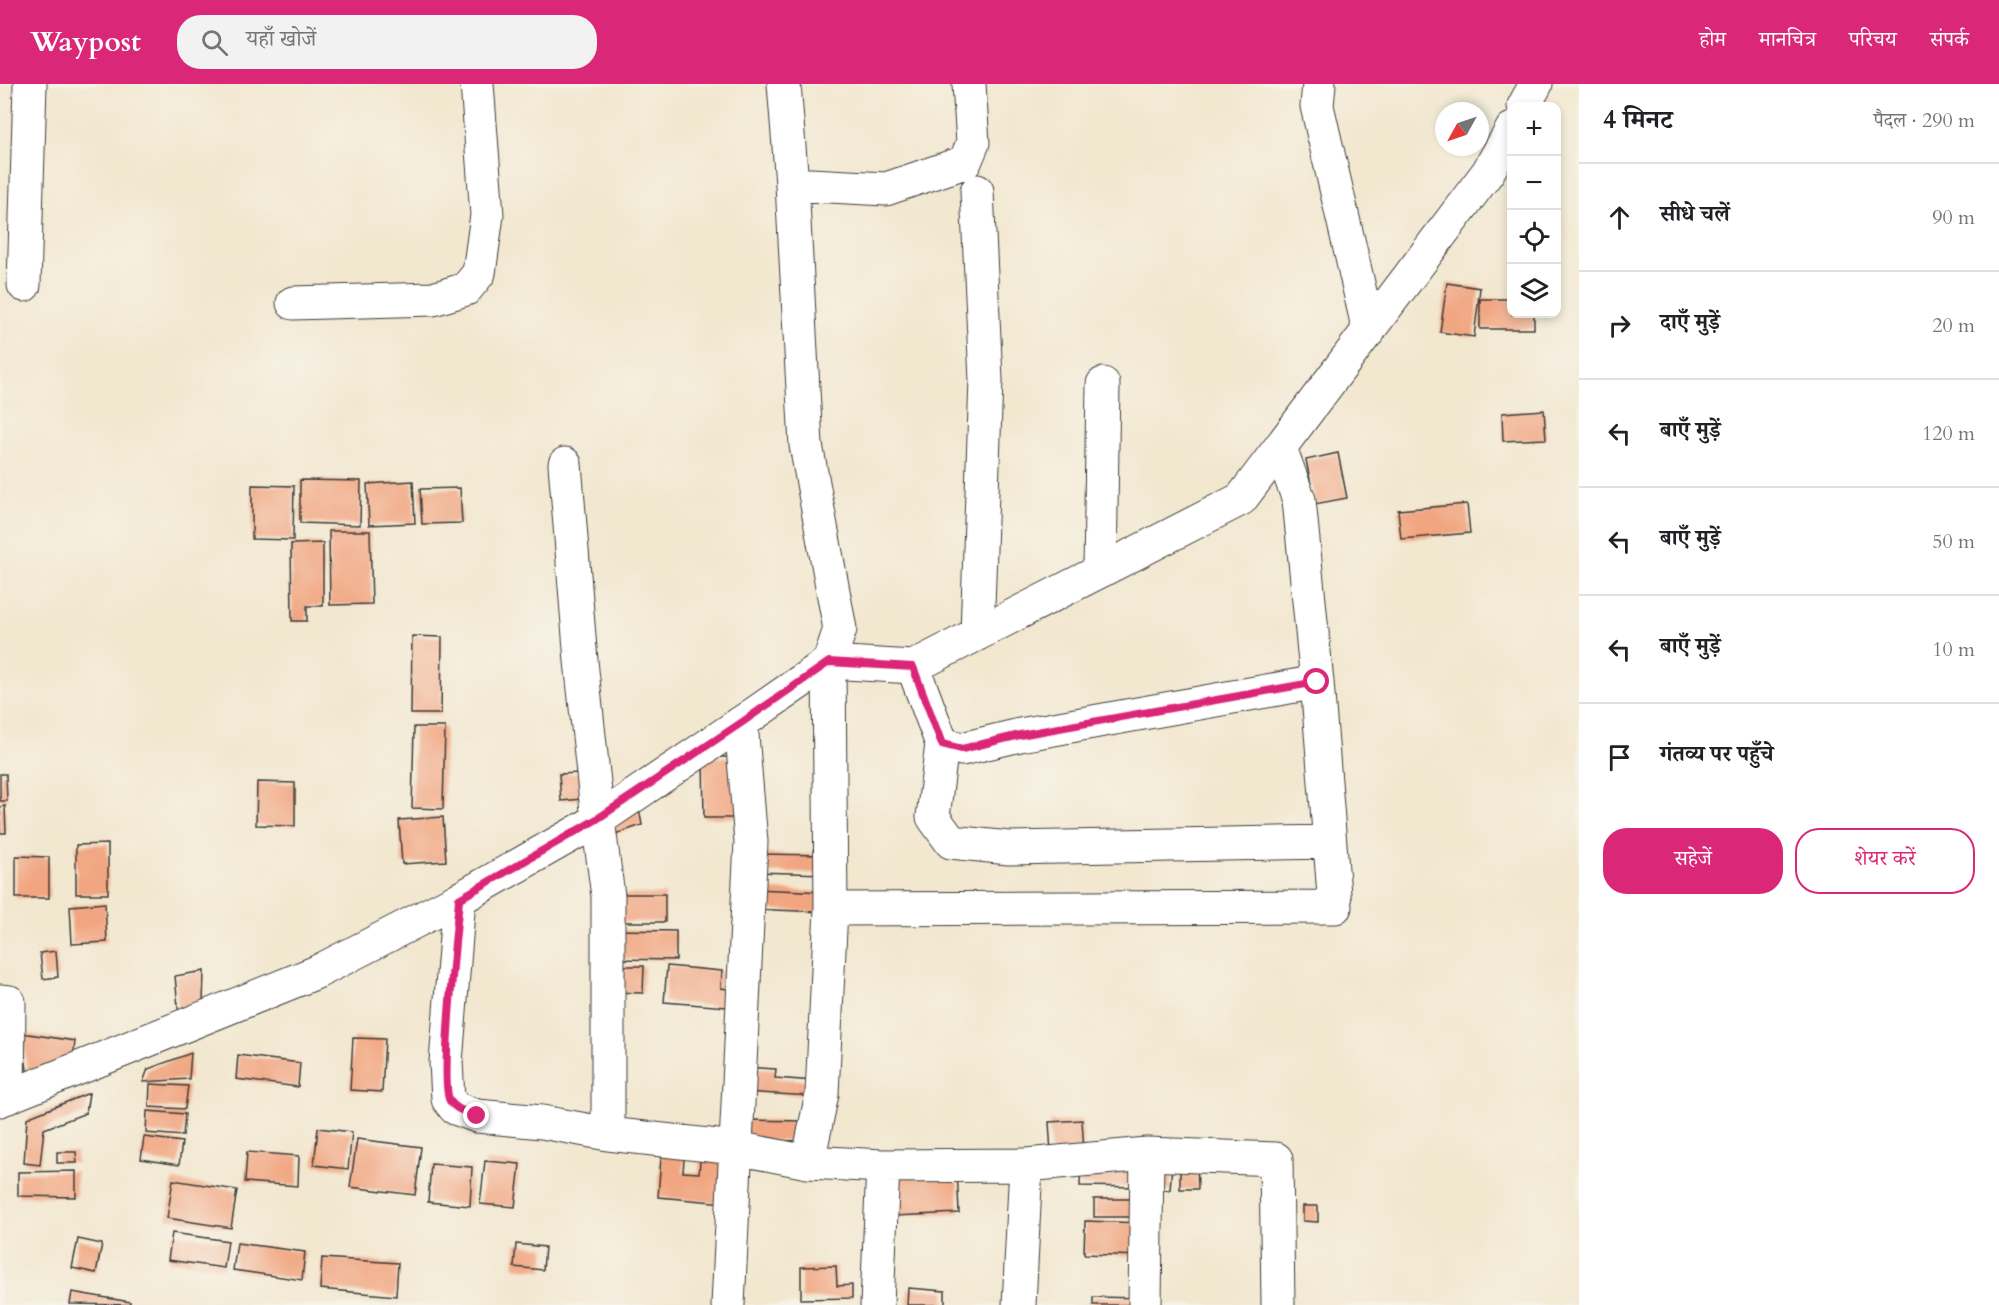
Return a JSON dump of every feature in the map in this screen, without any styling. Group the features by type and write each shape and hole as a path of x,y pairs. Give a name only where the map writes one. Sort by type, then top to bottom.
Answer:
{"street":[{"path":"24,285 30,84"},
{"path":"293,303 433,299 466,290 479,273 487,215 477,84"},
{"path":"784,84 792,184 797,314 806,445 840,628 829,662 831,909 822,1094 808,1162"},
{"path":"792,184 886,189 965,162 973,143 969,84"},
{"path":"1319,84 1317,106 1369,331"},
{"path":"1526,102 1536,84"},
{"path":"0,1001 9,1002 4,1098 316,972 459,899 597,819 829,662 913,667 1241,499 1488,172 1507,138"},
{"path":"977,191 987,380 977,634"},
{"path":"1100,572 1103,384"},
{"path":"831,909 1335,907 1317,682 1299,500 1280,448"},
{"path":"565,464 580,661 597,819 608,896 608,1134"},
{"path":"913,667 942,744 933,817 951,842 1009,848 1329,842"},
{"path":"942,744 962,749 1020,735 1317,682"},
{"path":"728,1305 751,842 741,723"},
{"path":"459,899 446,1062 448,1099 455,1108 477,1116 542,1122 608,1134 736,1148 808,1162 883,1166 1026,1166 1147,1154 1276,1159 1278,1305"},
{"path":"1145,1305 1147,1154"},
{"path":"877,1305 883,1166"},
{"path":"1019,1305 1026,1166"}],"building":[{"path":"1447,283 1480,288 1474,337 1440,332"},
{"path":"1480,299 1507,299 1507,318 1534,318 1534,329 1480,329"},
{"path":"1544,410 1546,439 1503,441 1502,413"},
{"path":"1338,453 1347,498 1315,504 1306,460"},
{"path":"300,480 361,481 360,525 300,523"},
{"path":"413,481 415,523 369,525 367,484"},
{"path":"252,485 294,486 293,540 252,539"},
{"path":"460,488 462,523 422,524 420,489"},
{"path":"1467,504 1470,533 1401,539 1398,510"},
{"path":"329,531 370,531 372,604 330,605"},
{"path":"323,543 323,606 307,606 307,621 292,621 291,544"},
{"path":"412,636 442,637 441,714 411,714"},
{"path":"414,727 445,727 443,809 412,808"},
{"path":"703,757 739,757 739,818 704,818"},
{"path":"581,773 582,799 561,801 559,774"},
{"path":"0,774 6,774 7,801 0,801"},
{"path":"257,782 295,783 295,826 256,825"},
{"path":"638,803 642,825 606,837"},
{"path":"5,806 6,833 0,833 0,807"},
{"path":"443,817 446,861 402,864 399,820"},
{"path":"108,844 108,894 76,894 76,845"},
{"path":"751,854 826,855 826,874 751,872"},
{"path":"16,856 49,857 49,898 16,898"},
{"path":"752,889 825,892 824,912 751,909"},
{"path":"613,894 665,894 665,922 613,922"},
{"path":"105,903 107,942 72,944 70,906"},
{"path":"614,930 676,931 676,960 613,959"},
{"path":"56,951 58,977 43,979 40,953"},
{"path":"613,966 644,966 643,993 612,992"},
{"path":"667,966 722,971 721,988 728,989 727,1007 664,1002"},
{"path":"204,971 203,1002 179,1017 175,976"},
{"path":"22,1033 75,1041 73,1059 28,1077"},
{"path":"353,1038 385,1039 382,1092 350,1090"},
{"path":"191,1053 189,1079 143,1082 148,1069"},
{"path":"238,1055 300,1063 298,1087 236,1079"},
{"path":"744,1067 776,1069 775,1078 814,1081 812,1096 743,1092"},
{"path":"150,1084 188,1086 185,1109 149,1107"},
{"path":"89,1093 86,1113 44,1129 40,1165 24,1163 27,1118"},
{"path":"147,1111 185,1114 183,1136 146,1133"},
{"path":"745,1120 807,1121 807,1141 745,1140"},
{"path":"1082,1120 1084,1151 1051,1153 1049,1122"},
{"path":"318,1128 352,1132 348,1169 314,1165"},
{"path":"144,1137 182,1142 179,1165 141,1159"},
{"path":"357,1139 421,1147 415,1195 350,1187"},
{"path":"662,1144 685,1147 683,1172 699,1173 701,1149 729,1152 724,1203 658,1197"},
{"path":"57,1152 76,1152 77,1163 57,1163"},
{"path":"247,1152 299,1156 298,1186 245,1182"},
{"path":"485,1161 520,1164 515,1207 480,1204"},
{"path":"1081,1161 1140,1162 1139,1187 1080,1186"},
{"path":"1197,1161 1198,1189 1180,1189 1180,1162"},
{"path":"431,1164 472,1167 470,1206 428,1202"},
{"path":"1156,1164 1172,1165 1170,1190 1155,1189"},
{"path":"957,1168 959,1213 894,1216 892,1172"},
{"path":"76,1171 76,1197 18,1196 18,1172"},
{"path":"173,1180 237,1190 231,1228 167,1218"},
{"path":"1094,1199 1135,1199 1135,1217 1094,1217"},
{"path":"1303,1206 1318,1206 1318,1222 1303,1221"},
{"path":"1085,1221 1142,1223 1141,1256 1084,1254"},
{"path":"172,1233 228,1241 224,1268 168,1260"},
{"path":"78,1239 102,1244 96,1273 72,1268"},
{"path":"237,1243 305,1252 302,1280 233,1270"},
{"path":"516,1244 545,1247 543,1270 514,1267"},
{"path":"322,1258 398,1263 396,1296 320,1289"},
{"path":"836,1266 837,1286 852,1285 852,1298 801,1299 801,1267"},
{"path":"908,1288 945,1291 945,1305 907,1305"},
{"path":"72,1292 130,1302 130,1305 70,1304"},
{"path":"1093,1297 1143,1298 1143,1305 1093,1305"}],"route":[{"path":"477,1116 455,1108 448,1099 446,1062 459,899 597,819 829,662 913,667 942,744 962,749 1020,735 1317,682"}]}
